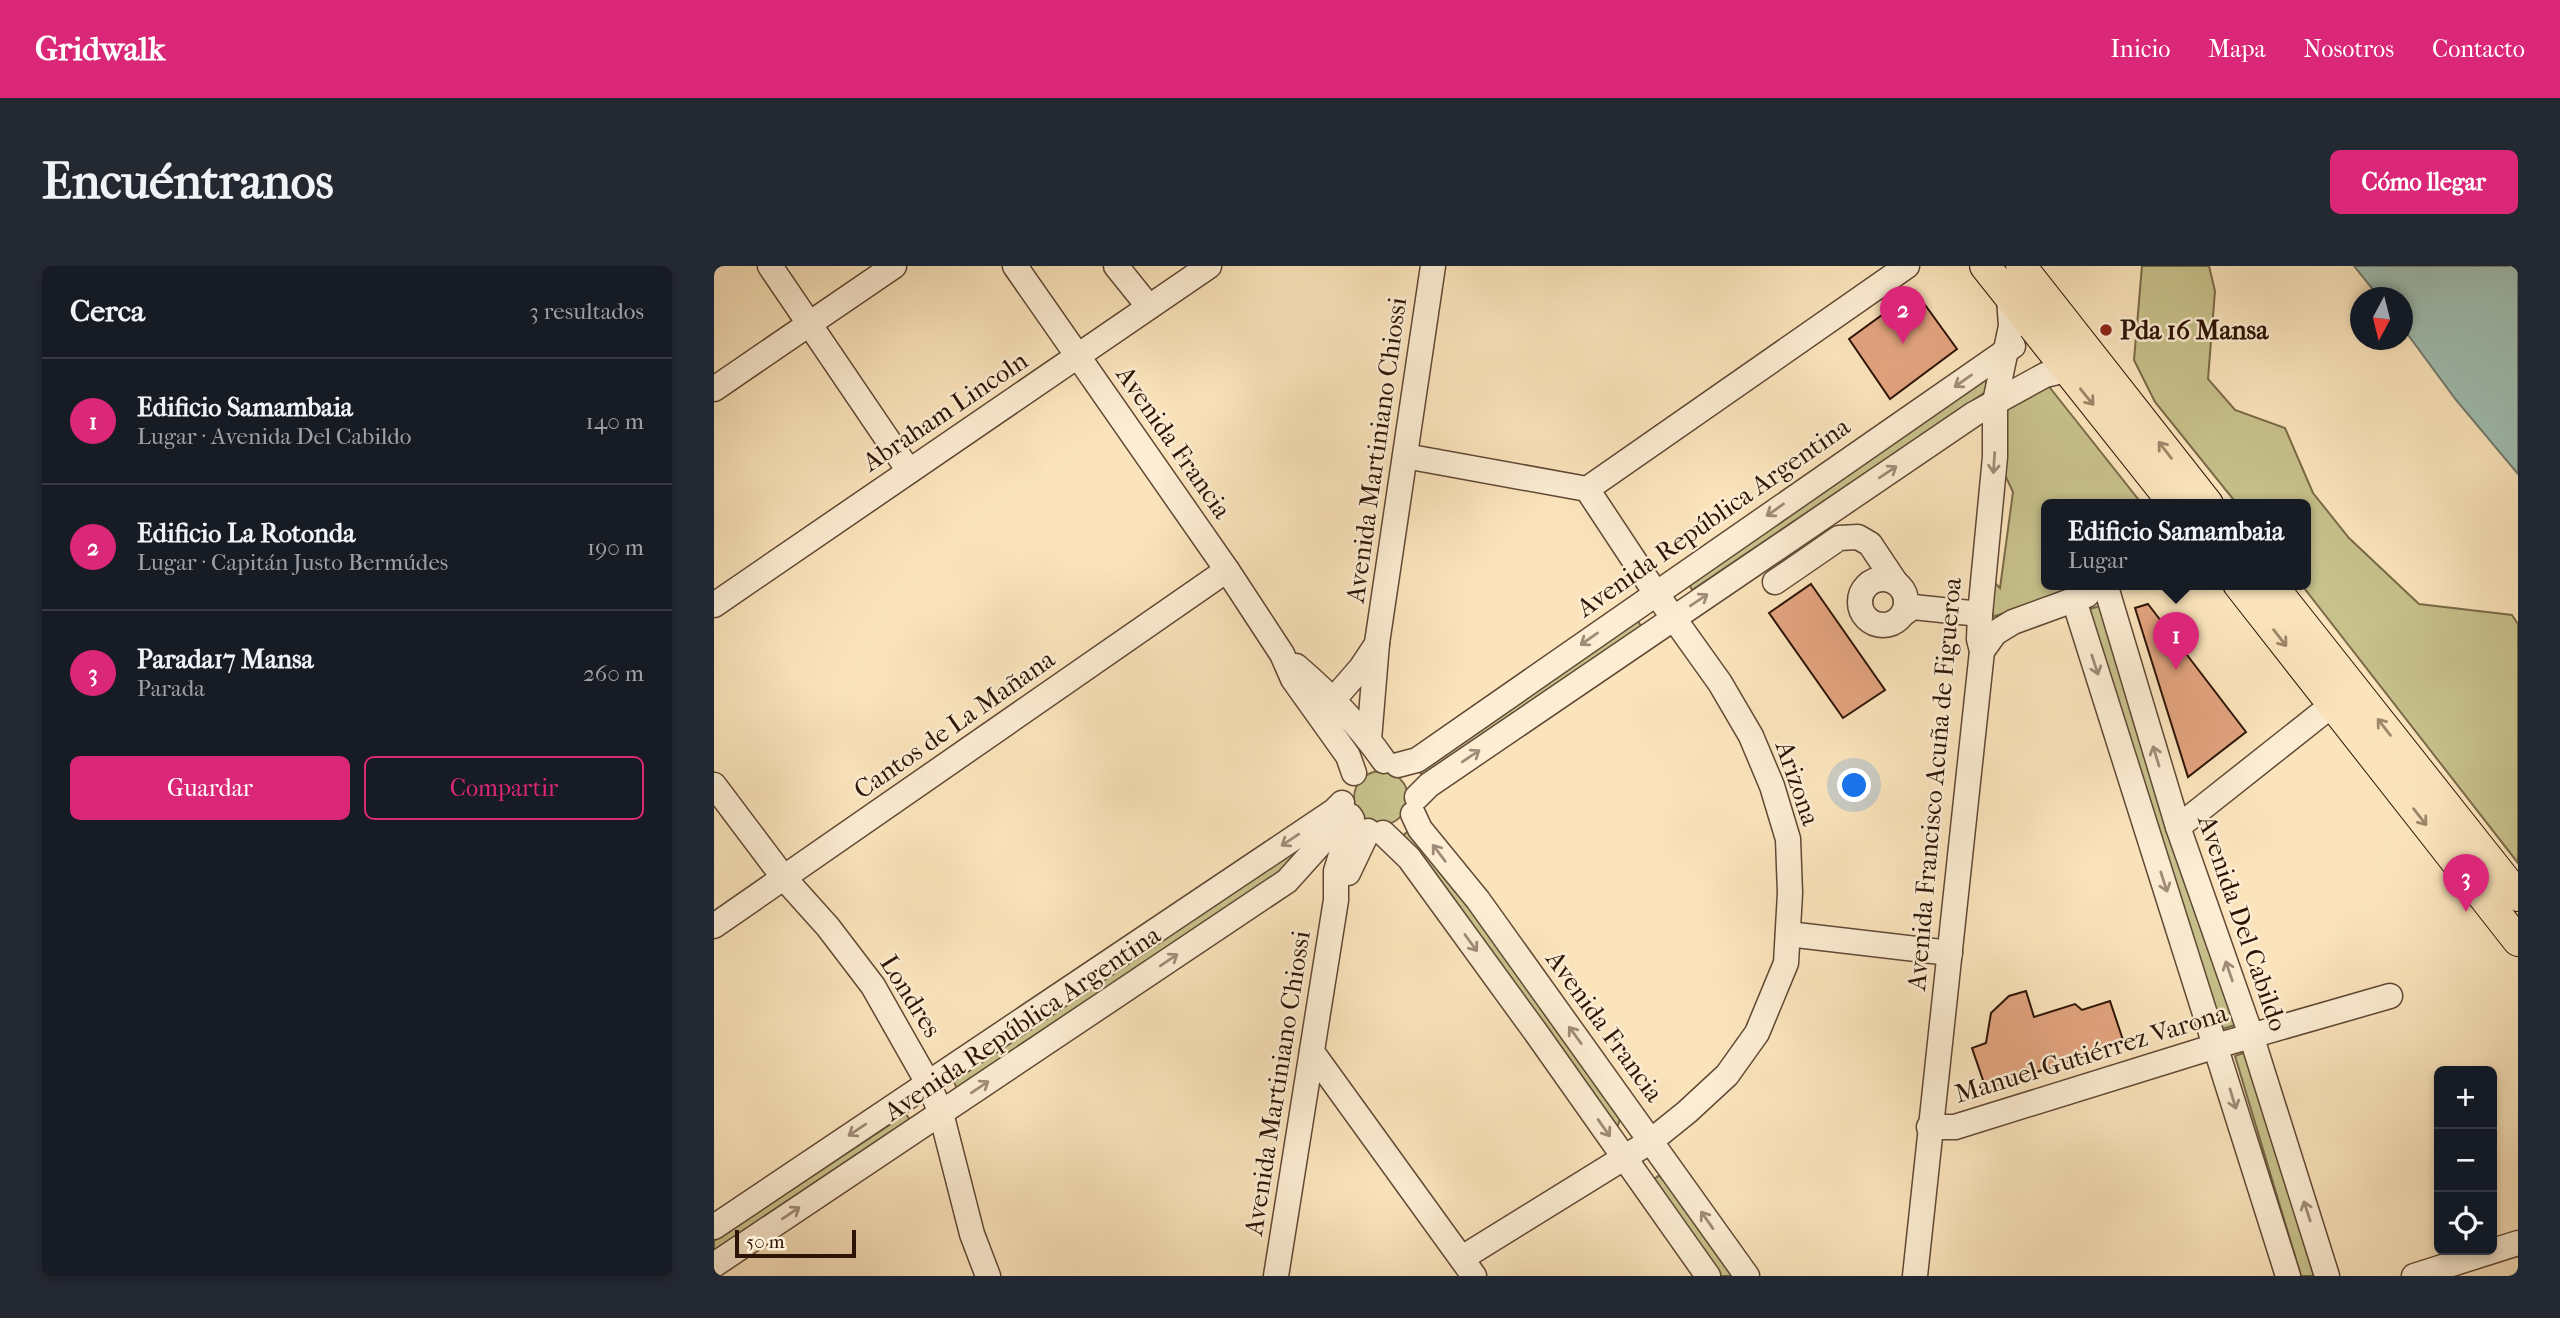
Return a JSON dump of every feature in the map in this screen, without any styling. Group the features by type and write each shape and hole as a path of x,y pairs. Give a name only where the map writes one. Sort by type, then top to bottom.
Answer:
{"main road":[{"path":"1985,266 2170,499"},
{"path":"2021,266 2204,499"},
{"path":"2243,590 2518,941"},
{"path":"2276,590 2518,896"}],"street":[{"path":"771,266 909,471"},
{"path":"714,388 894,266"},
{"name":"Avenida Francia","path":"1015,266 1227,570 1282,654 1293,679 1348,756 1354,773"},
{"path":"1116,266 1149,307"},
{"name":"Abraham Lincoln","path":"714,605 1209,266"},
{"path":"1405,456 1587,489 1907,266"},
{"name":"Avenida Martiniano Chiossi","path":"1369,740 1377,643 1437,270"},
{"name":"Avenida Francisco Acuña de Figueroa","path":"1915,1276 1982,651 1979,639 1995,457 1995,402 2011,326 2010,298"},
{"name":"Avenida República Argentina","path":"1391,763 1417,760 2034,330 2062,320"},
{"path":"1359,820 1399,828 1429,785 1672,618 1974,414 2045,375 2066,370"},
{"name":"Arizona","path":"1468,1267 1651,1141 1727,1075 1756,1034 1786,963 1790,893 1788,839 1772,786 1751,736 1720,683 1672,618 1587,489"},
{"path":"1775,582 1839,538 1857,537 1870,544 1901,596 1917,595 1981,607"},
{"name":"Cantos de La Mañana","path":"714,926 1227,570"},
{"path":"1982,651 1995,633 2013,622 2100,590"},
{"name":"Avenida Del Cabildo","path":"2112,590 2178,827 2251,1035 2327,1276"},
{"path":"2074,600 2288,1276"},
{"name":"Avenida Martiniano Chiossi","path":"1327,723 1326,715 1334,699 1361,668 1377,643"},
{"name":"Avenida Francia","path":"1282,654 1334,699 1391,763"},
{"path":"2178,827 2332,705"},
{"path":"1415,806 1412,779 1391,763 1368,764 1354,773 1347,785 1359,820 1409,858 1709,1276"},
{"name":"Londres","path":"714,785 784,878 828,927 873,986 928,1083 941,1113 962,1201 988,1276"},
{"name":"Avenida Francia","path":"1415,806 1420,828 1478,900 1747,1276"},
{"name":"Avenida República Argentina","path":"714,1227 1334,811 1359,820"},
{"name":"Avenida República Argentina","path":"714,1265 1287,881 1331,832 1359,820"},
{"name":"Avenida Martiniano Chiossi","path":"1276,1276 1336,900 1359,820"},
{"path":"1788,934 1950,953"},
{"name":"Manuel Gutiérrez Varona","path":"1930,1127 1955,1127 2251,1035 2390,996"},
{"path":"1312,1052 1468,1267"},
{"path":"2414,1276 2518,1243"}],"shaded area":[{"path":"2142,266 2209,266 2215,291 2208,379 2235,410 2285,428 2313,493 2349,538 2419,604 2512,615 2518,624 2518,863 2306,590 2311,590 2311,499 2233,499 2155,402 2134,360"},
{"path":"2354,266 2518,266 2518,474 2456,400 2413,342 2413,287 2371,287"},
{"path":"1986,379 1987,391 1692,590 1688,582"},
{"path":"2047,384 2138,499 2041,499 2041,590 2075,590 1992,617 1993,581 2000,588 2013,492 2004,473 2007,403"},
{"path":"2100,606 2235,1025 2222,1029 2086,610"},
{"path":"1636,618 1641,626 1424,778 1418,769"},
{"path":"1386,771 1396,775 1404,783 1408,798 1404,813 1396,821 1376,825 1366,821 1358,813 1354,793 1358,783 1366,775"},
{"path":"1339,816 1280,877 957,1089 953,1079"},
{"path":"1411,829 1464,896 1621,1116 1618,1125 1615,1127 1401,837"},
{"path":"2246,1052 2314,1276 2301,1276 2235,1056"},
{"path":"906,1114 910,1120 714,1252 714,1241"},
{"path":"1658,1176 1663,1177 1734,1276 1717,1276 1653,1180"}],"building":[{"path":"1915,291 1957,349 1890,399 1849,339"},
{"path":"1811,584 1885,690 1843,718 1769,613"},
{"path":"2148,604 2246,732 2188,777 2135,608"},
{"path":"2026,991 2034,1017 2075,1004 2082,1010 2110,1001 2124,1043 1986,1089 1972,1048 1986,1043 1991,1013 2009,996"}],"place":[{"name":"Pda 16 Mansa","path":"2106,330"},
{"name":"Edificio La Rotonda","path":"1903,344"},
{"name":"Edificio Samambaia","path":"2176,670"},
{"name":"Parada17 Mansa","path":"2466,912"}]}
